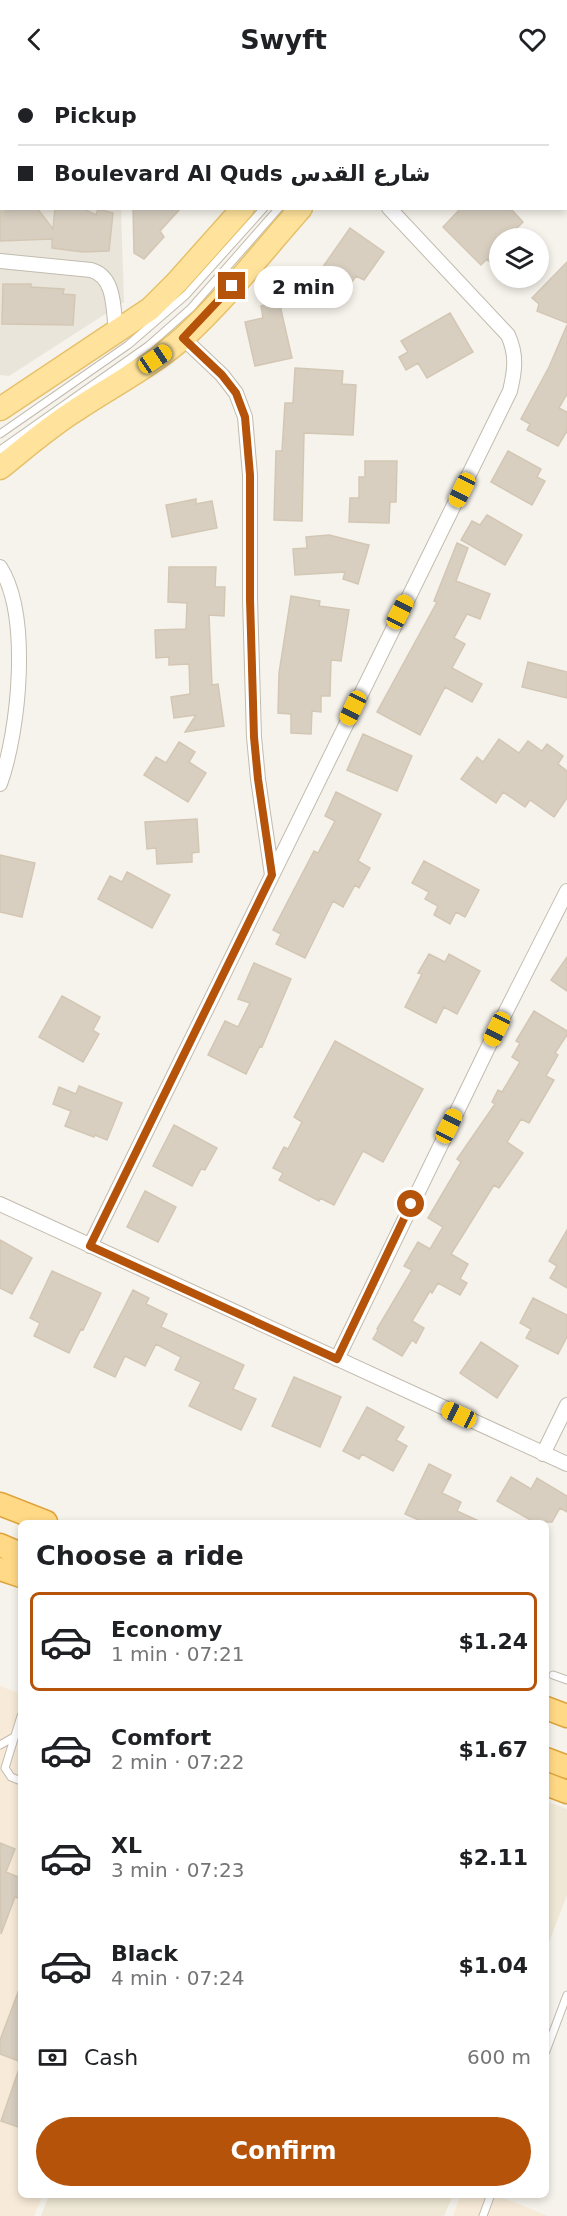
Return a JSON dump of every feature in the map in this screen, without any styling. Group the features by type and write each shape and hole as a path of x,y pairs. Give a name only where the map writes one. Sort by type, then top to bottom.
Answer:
{"highway":[{"path":"0,1504 40,1520"},
{"path":"0,1545 18,1553"},
{"path":"0,1569 18,1575"},
{"path":"549,1709 567,1716"},
{"path":"549,1760 567,1767"},
{"path":"549,1785 567,1792"}],"main road":[{"path":"0,409 150,309 241,210"},
{"path":"0,468 56,424 183,338 205,317 299,210"}],"street":[{"path":"90,1246 510,391 514,376 514,348 508,335 391,210"},
{"path":"0,261 91,270 101,274 109,284 116,332"},
{"path":"183,338 222,375 236,393 245,417 250,475 250,599 254,737 272,875"},
{"path":"0,567 12,597 19,674 17,713 0,784"},
{"path":"337,1359 497,1029 567,891"},
{"path":"0,1204 567,1464"},
{"path":"543,1454 567,1405"}],"lane":[{"path":"0,434 128,345 186,295 262,210"},
{"path":"0,450 148,346 191,308 277,210"},
{"path":"554,1675 567,1680"},
{"path":"18,1725 5,1768 11,1777 18,1780"},
{"path":"0,1745 14,1737"},
{"path":"549,2043 567,1995"},
{"path":"483,2216 490,2198"}],"shaded area":[{"path":"0,210 121,210 124,302 9,376 0,375"},
{"path":"0,1686 18,1693 18,2198 42,2198 34,2216 0,2216"},
{"path":"549,1802 567,1809 567,1895 549,1942"},
{"path":"48,2198 452,2198 444,2216 41,2216"},
{"path":"460,2198 503,2198 548,2216 453,2216"}],"building":[{"path":"0,210 39,210 53,229 55,210 86,210 96,215 98,210 113,213 109,251 83,252 52,248 52,239 0,241"},
{"path":"133,210 179,210 160,231 164,237 144,259 134,253"},
{"path":"459,210 512,210 523,222 517,228 489,228 489,261 487,259 481,265 443,227"},
{"path":"350,228 384,252 364,280 356,276 341,297 322,284 327,276 320,271"},
{"path":"567,262 567,323 537,311 539,304 532,298 542,288 549,288 549,281"},
{"path":"3,284 31,284 31,287 64,289 63,294 75,295 73,325 2,324"},
{"path":"279,301 292,358 255,366 245,322 263,318 261,306"},
{"path":"450,313 473,352 427,378 418,363 406,370 399,357 408,352 401,341"},
{"path":"567,325 567,394 559,408 567,412 567,431 558,446 527,430 530,424 521,419 549,367"},
{"path":"295,368 343,371 342,384 356,385 353,435 304,433 302,521 274,520 276,451 282,451 285,403 293,403"},
{"path":"508,451 541,469 537,477 545,481 532,505 491,482"},
{"path":"365,461 397,461 396,502 390,502 389,523 349,522 350,498 359,498 359,477 365,477"},
{"path":"196,499 196,504 212,501 217,528 172,537 166,505"},
{"path":"487,515 522,535 505,565 461,540 472,521 480,525"},
{"path":"329,535 369,545 358,584 343,579 345,572 295,575 293,549 307,548 306,537"},
{"path":"457,543 468,548 456,581 490,594 480,619 467,614 454,638 465,644 452,668 482,684 472,702 445,687 420,735 377,712 437,602 434,601"},
{"path":"169,567 216,567 215,587 225,587 224,616 209,615 212,685 218,684 224,726 185,732 196,715 174,718 171,697 190,694 189,664 169,665 169,657 156,658 155,630 186,629 187,603 168,602"},
{"path":"291,596 320,601 319,606 349,610 341,661 331,660 330,696 321,696 321,712 312,711 311,734 291,733 291,714 278,713 279,673"},
{"path":"528,662 567,672 567,698 522,687"},
{"path":"363,734 412,756 397,791 347,770"},
{"path":"499,739 519,753 528,741 542,751 547,744 563,756 558,764 567,771 567,798 554,817 530,800 525,807 503,792 496,803 461,779 477,757 483,762"},
{"path":"179,742 195,752 189,762 206,773 188,802 144,775 156,757 166,763"},
{"path":"336,792 381,814 358,861 370,868 359,888 355,885 343,907 333,901 305,958 276,944 281,934 273,930 314,851 318,853 335,821 325,816"},
{"path":"197,819 199,852 192,853 192,862 157,864 156,848 147,849 145,822"},
{"path":"0,855 35,863 22,917 0,912"},
{"path":"424,861 479,890 465,917 456,912 450,924 434,915 438,906 425,899 429,892 412,883"},
{"path":"127,872 170,895 152,928 98,899 110,876 122,882"},
{"path":"429,954 445,962 449,954 480,971 457,1014 444,1007 436,1023 405,1007 422,974 418,973"},
{"path":"567,957 567,991 551,980"},
{"path":"254,963 291,979 262,1047 260,1046 246,1074 208,1055 225,1021 238,1027 250,1003 238,999"},
{"path":"62,996 100,1017 93,1030 99,1034 83,1062 39,1037"},
{"path":"534,1011 567,1031 567,1035 555,1053 558,1055 546,1076 554,1080 529,1123 521,1119 507,1142 523,1153 499,1188 494,1185 451,1254 468,1264 460,1279 467,1283 460,1295 438,1283 432,1293 430,1291 412,1321 424,1328 416,1343 412,1340 402,1356 373,1339 412,1270 404,1266 418,1242 430,1249 443,1227 428,1218 461,1162 457,1159 495,1104 492,1102 498,1090 502,1092 520,1062 512,1057 520,1043 516,1041"},
{"path":"335,1041 423,1089 383,1162 363,1151 334,1205 320,1198 319,1201 279,1180 283,1173 273,1168 284,1147 288,1149 302,1122 294,1117"},
{"path":"79,1086 122,1103 107,1140 65,1126 71,1111 53,1104 59,1087 76,1094"},
{"path":"174,1125 217,1148 205,1170 201,1169 192,1186 153,1166"},
{"path":"145,1191 176,1207 158,1242 127,1227"},
{"path":"567,1230 567,1288 550,1278 557,1266 549,1261"},
{"path":"0,1240 32,1258 12,1294 0,1288"},
{"path":"52,1271 101,1293 69,1353 34,1336 40,1323 30,1318"},
{"path":"133,1290 149,1298 146,1304 167,1314 161,1327 244,1365 233,1389 256,1399 241,1430 189,1406 201,1382 175,1370 181,1357 156,1344 145,1366 125,1356 115,1377 94,1367"},
{"path":"533,1298 567,1315 567,1337 558,1354 526,1338 531,1329 520,1323"},
{"path":"481,1342 518,1366 497,1398 460,1373"},
{"path":"294,1377 341,1397 320,1447 272,1426"},
{"path":"367,1407 404,1427 396,1440 407,1446 393,1471 362,1454 359,1459 343,1451"},
{"path":"429,1464 451,1475 442,1493 461,1502 457,1511 477,1520 418,1520 405,1514"},
{"path":"511,1477 531,1489 537,1478 567,1496 567,1512 560,1508 552,1522 530,1520 497,1501"},
{"path":"0,1843 15,1849 6,1872 18,1877 18,1898 15,1897 1,1934"},
{"path":"18,1992 18,2061 0,2054 0,2040"},
{"path":"18,2072 18,2127 1,2121"}],"route":[{"path":"232,286 183,338 222,375 236,393 245,417 250,475 250,599 254,737 272,875 90,1246 337,1359 411,1204"}]}
